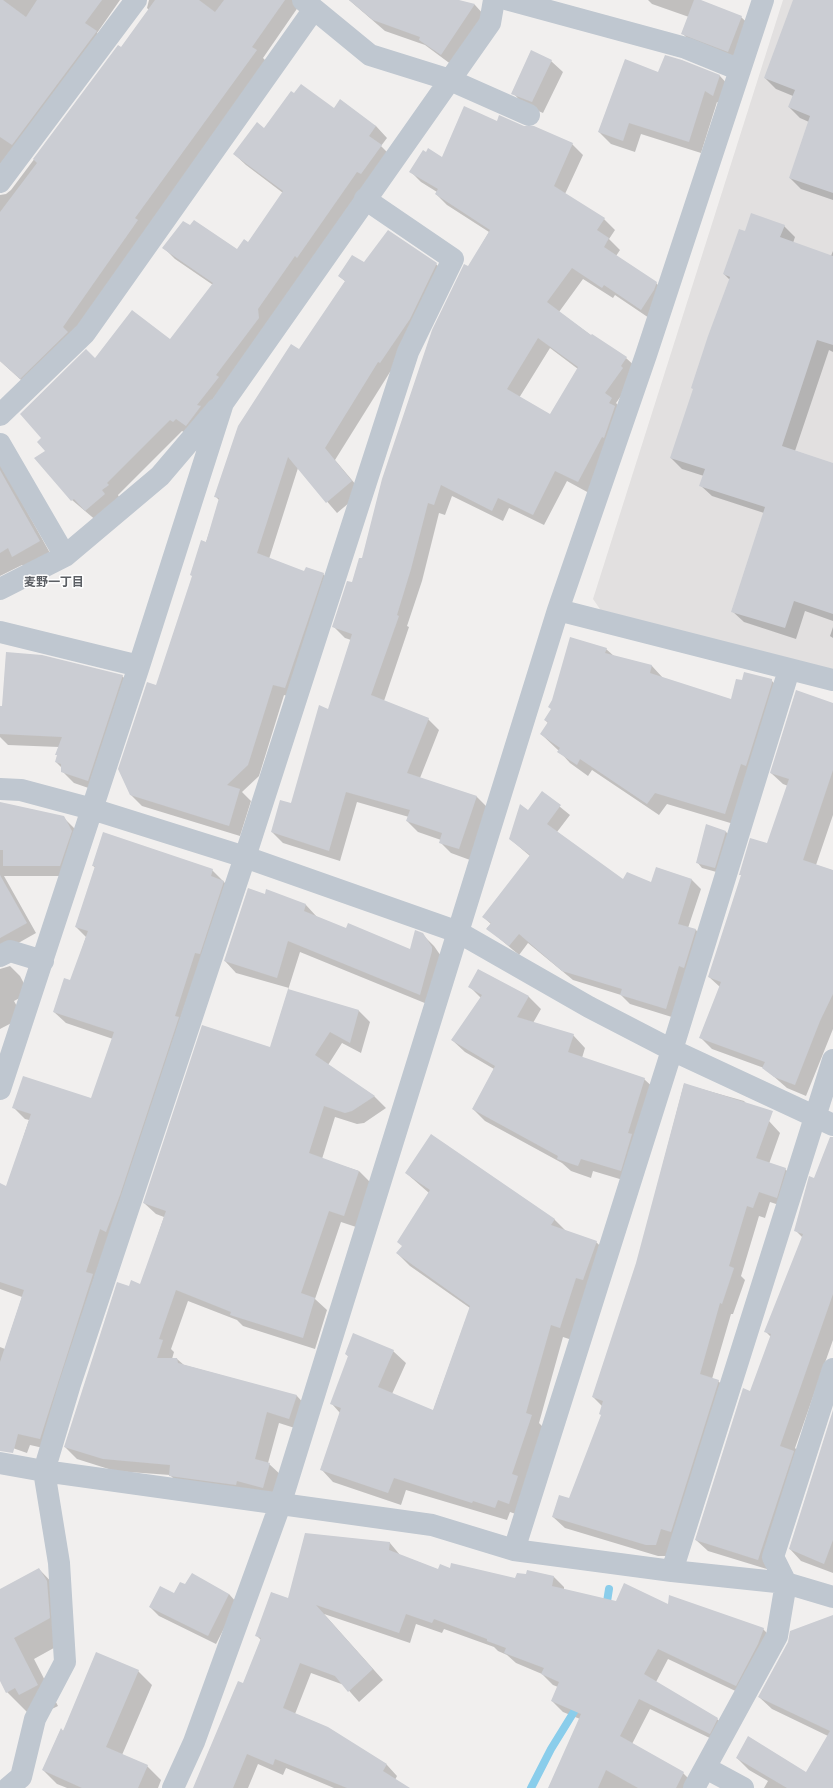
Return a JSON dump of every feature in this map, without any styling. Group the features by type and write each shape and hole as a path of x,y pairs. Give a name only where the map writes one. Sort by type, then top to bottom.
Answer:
{"street":[{"path":"0,182 136,0"},
{"path":"0,589 65,556 160,476 223,403 490,23 494,0"},
{"path":"509,0 686,48 740,70"},
{"path":"173,1788 194,1742 280,1505 558,610 646,355 763,0"},
{"path":"0,415 85,333 309,5 370,56 450,80 529,115"},
{"path":"8,1788 20,1777 35,1719 65,1662 59,1563 44,1471 70,1384 245,857 408,352 453,258 365,199"},
{"path":"0,1089 139,666 223,403"},
{"path":"0,444 65,556"},
{"path":"558,610 833,680"},
{"path":"0,632 139,666"},
{"path":"514,1550 672,1050 789,670"},
{"path":"0,788 21,790 92,809 245,857 458,932 589,1007 672,1050 824,1121"},
{"path":"0,956 10,951 42,961"},
{"path":"672,1571 824,1121 833,1060"},
{"path":"694,1788 776,1636 786,1583 773,1557 833,1369"},
{"path":"0,1463 44,1471 280,1505 432,1525 514,1550 672,1571 786,1583 833,1597"},
{"path":"706,1768 743,1788"}],"shaded area":[{"path":"783,0 833,0 833,671 604,615 593,599"}],"building":[{"path":"0,0 3,0 26,17 37,0 102,0 85,23 97,31 12,145 0,137"},
{"path":"155,0 199,0 215,12 224,0 285,0 252,47 257,50 135,218 138,220 63,327 68,332 20,379 0,361 0,212 37,163 33,159 118,45 121,47"},
{"path":"349,0 459,0 475,4 441,55 419,40 420,37 373,20"},
{"path":"694,0 701,0 742,16 728,52 681,34"},
{"path":"793,0 833,0 833,193 789,178 810,116 788,107 795,90 764,78"},
{"path":"531,50 552,60 532,102 511,94"},
{"path":"665,55 720,75 713,96 705,91 689,142 629,123 623,141 598,132 625,59 658,72"},
{"path":"301,84 334,108 340,99 376,126 369,136 382,145 361,174 357,172 297,258 295,256 258,309 259,318 216,375 219,377 197,405 201,406 186,426 176,419 173,422 170,420 107,483 109,485 102,490 105,494 85,511 74,499 71,501 34,458 45,451 37,442 41,438 20,414 86,349 95,358 132,310 170,339 213,283 162,248 183,221 190,225 194,220 237,249 244,239 248,242 283,191 233,154 257,122 264,128 291,91 294,93"},
{"path":"464,106 497,121 499,115 524,126 534,126 573,143 554,186 605,218 597,230 609,238 604,247 657,282 654,290 641,310 604,285 602,288 572,268 547,302 591,335 592,334 627,357 621,366 623,368 605,393 612,398 609,403 615,406 604,438 602,437 578,482 555,471 533,515 498,498 492,511 441,485 434,505 428,503 411,569 397,615 399,616 371,695 429,718 407,773 477,796 459,849 439,843 442,833 406,821 410,810 346,792 329,851 271,832 280,800 291,803 319,705 328,709 352,634 332,627 347,581 352,582 359,558 362,558 382,479 432,330 464,264 468,266 490,230 435,194 438,189 409,172 423,150 426,152 428,148 442,157","holes":["538,338 578,367 550,414 507,389"]},
{"path":"751,213 785,225 780,237 833,256 833,345 817,340 782,446 833,463 833,614 794,601 785,628 731,612 765,507 699,486 705,469 670,458 693,389 691,388 708,336 730,277 723,274 739,229 745,231"},
{"path":"388,230 437,263 410,319 380,363 378,362 325,448 352,481 326,503 288,457 257,553 304,571 306,567 324,573 285,688 273,685 248,765 227,785 240,789 229,826 130,795 118,769 147,682 156,685 192,576 190,575 201,540 206,542 219,498 214,497 238,426 291,344 299,349 345,281 338,276 352,255 364,262"},
{"path":"0,470 40,541 12,557 8,548 0,553"},
{"path":"570,637 607,648 605,653 652,665 650,673 731,699 736,679 742,680 744,672 772,679 746,766 741,764 725,814 655,793 647,804 580,759 577,765 557,752 560,748 540,734 548,722 544,720 551,709 548,707 552,700"},
{"path":"6,652 42,655 123,675 88,781 61,772 61,764 55,762 57,755 55,755 62,737 0,734 0,706 2,706"},
{"path":"796,690 833,703 833,770 803,860 833,870 833,994 820,1021 795,1085 774,1077 762,1068 765,1062 699,1038 721,982 708,977 741,875 739,875 750,838 767,843 789,779 770,773"},
{"path":"542,791 561,805 547,824 623,879 627,872 651,882 656,867 692,879 678,924 696,929 684,968 679,966 666,1009 620,995 622,989 562,971 519,934 509,946 486,929 491,923 482,917 530,855 509,839 520,804 528,810"},
{"path":"0,802 64,816 72,831 60,866 3,866 3,850 0,850"},
{"path":"706,824 726,831 715,868 696,863"},
{"path":"103,832 213,869 211,876 224,881 200,954 195,953 175,1016 179,1017 120,1195 106,1232 100,1229 86,1272 93,1274 40,1439 18,1434 13,1453 0,1451 0,1362 24,1290 0,1282 0,1183 6,1186 31,1114 12,1108 23,1076 91,1098 114,1032 53,1012 64,978 70,980 88,931 75,927 95,866 92,866"},
{"path":"0,875 27,923 0,938"},
{"path":"248,888 265,894 266,889 306,904 304,911 346,928 348,923 410,949 415,930 423,933 432,947 432,951 420,995 288,941 277,978 224,961"},
{"path":"478,969 529,996 517,1017 574,1034 568,1052 645,1078 628,1133 632,1134 621,1171 581,1159 578,1166 557,1159 558,1156 472,1109 495,1066 451,1040 482,995 468,987"},
{"path":"288,989 359,1010 350,1043 330,1032 315,1055 375,1096 352,1111 345,1113 324,1106 309,1153 359,1171 344,1216 329,1211 301,1293 315,1298 303,1338 230,1315 231,1312 176,1290 159,1339 163,1340 157,1358 177,1358 178,1363 297,1395 289,1419 267,1412 255,1459 270,1463 263,1488 237,1481 236,1485 169,1476 170,1465 103,1459 64,1447 117,1282 129,1286 131,1280 140,1284 166,1211 143,1203 202,1025 270,1047"},
{"path":"684,1083 773,1111 756,1158 786,1168 777,1198 759,1192 753,1208 747,1206 729,1266 734,1268 722,1304 720,1303 700,1374 719,1380 671,1532 661,1529 656,1545 646,1545 552,1517 559,1495 569,1498 601,1415 599,1414 603,1401 592,1397 636,1263"},
{"path":"431,1134 555,1219 551,1225 597,1241 583,1280 576,1278 560,1328 551,1325 526,1413 532,1415 512,1474 518,1476 509,1504 498,1500 495,1508 473,1501 472,1503 394,1478 388,1493 320,1470 341,1408 330,1404 348,1356 345,1354 353,1333 394,1350 378,1387 433,1410 470,1306 396,1253 402,1246 397,1242 430,1190 405,1173"},
{"path":"830,1137 833,1137 833,1294 780,1446 794,1451 758,1560 695,1540 743,1388 750,1391 771,1334 764,1332 803,1234 794,1231 809,1176 814,1178"},
{"path":"833,1410 833,1540 824,1564 789,1549"},
{"path":"305,1533 390,1542 389,1550 438,1569 440,1564 450,1568 451,1563 515,1578 517,1573 526,1574 527,1570 554,1576 552,1586 616,1601 624,1583 668,1604 669,1595 764,1628 758,1644 736,1686 658,1649 644,1674 718,1718 710,1734 639,1699 620,1736 684,1772 676,1788 638,1788 606,1770 598,1788 548,1788 581,1714 551,1701 559,1682 541,1674 544,1668 504,1653 506,1648 487,1641 487,1639 434,1619 432,1623 406,1614 399,1633 316,1605 373,1669 348,1692 335,1676 300,1663 283,1708 328,1727 387,1764 383,1771 410,1788 347,1788 275,1759 273,1765 247,1754 233,1788 193,1788 238,1681 243,1683 261,1638 255,1636 271,1592 288,1598"},
{"path":"39,1568 47,1581 50,1618 14,1638 38,1685 19,1695 15,1688 6,1693 0,1681 0,1589"},
{"path":"192,1573 229,1594 208,1636 149,1607 160,1586 174,1593 180,1582 185,1584"},
{"path":"833,1615 833,1788 787,1788 736,1758 748,1736 806,1772 830,1731 758,1697 788,1642 790,1631"},
{"path":"96,1652 139,1670 106,1747 148,1765 138,1788 82,1788 42,1770 61,1728 63,1731"}],"waterway":[{"path":"606,1608 609,1589"},
{"path":"531,1788 551,1749 580,1702"}],"district":[{"name":"麦野一丁目","path":"54,582"}]}
